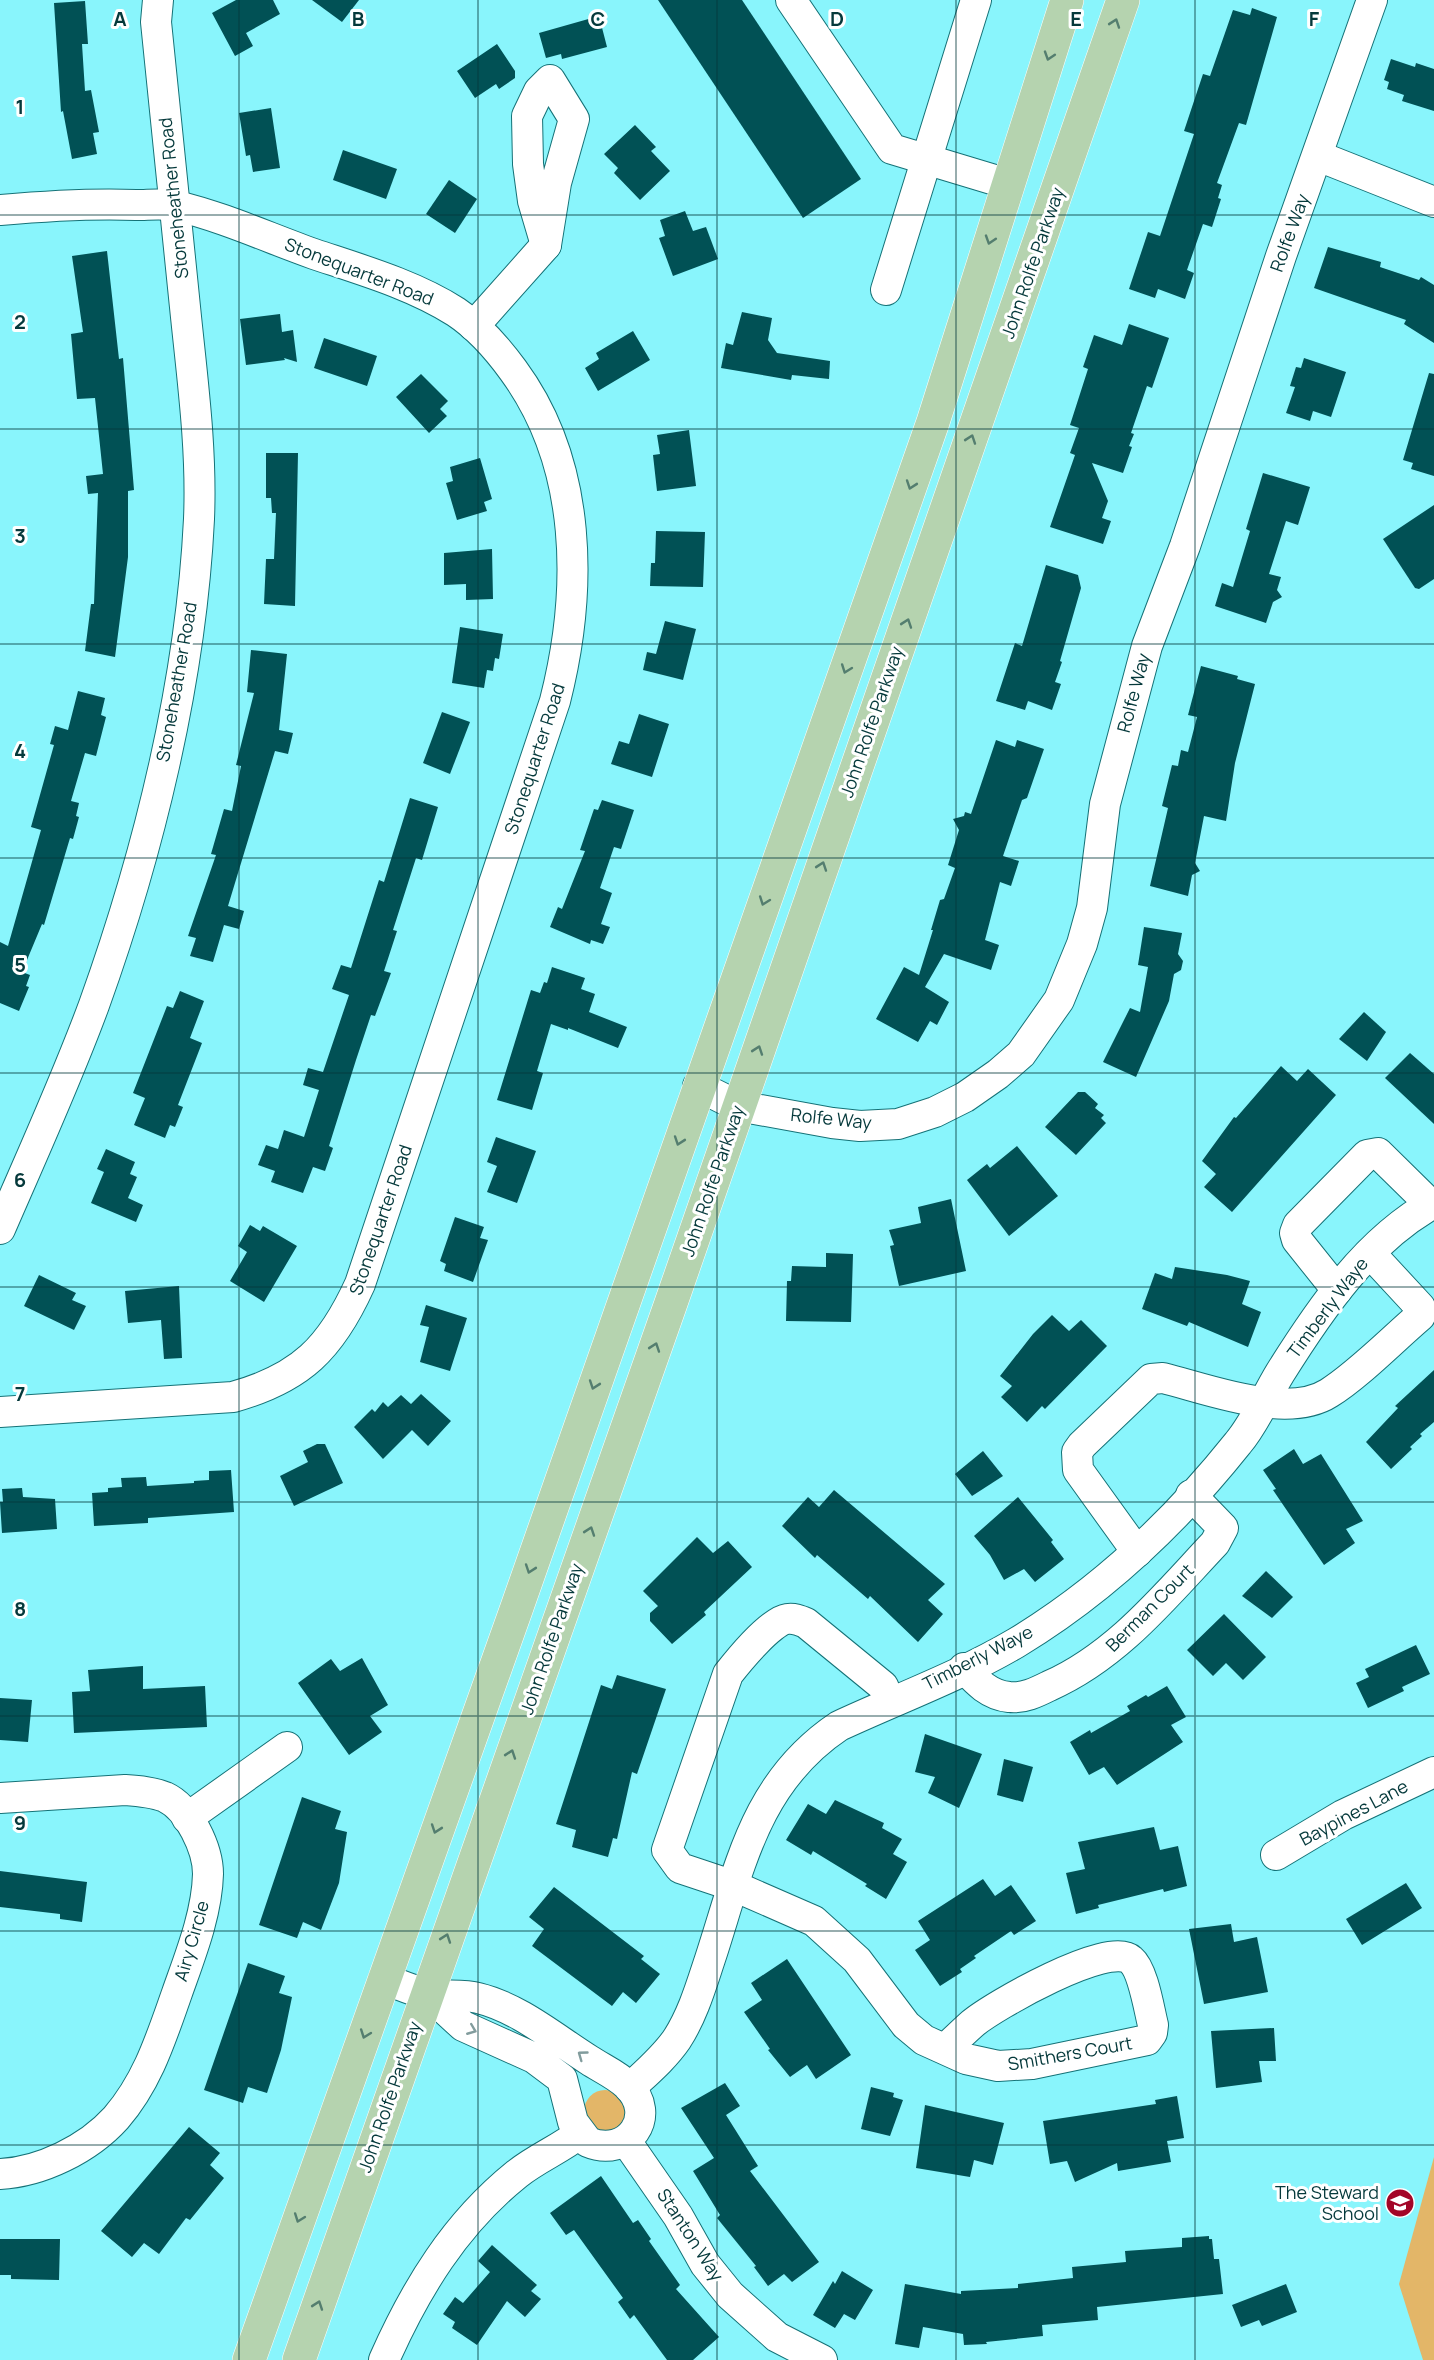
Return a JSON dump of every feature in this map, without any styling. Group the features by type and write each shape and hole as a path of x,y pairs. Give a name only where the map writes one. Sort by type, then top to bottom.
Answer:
{"main road":[{"path":"249,2360 520,1599 925,444 1067,0"},
{"name":"John Rolfe Parkway","path":"299,2360 1123,0"}],"street":[{"name":"Stoneheather Road","path":"0,1229 62,1086 111,956 137,868 172,727 190,629 199,516 197,422 156,22 158,0"},
{"path":"791,0 892,149 1008,184"},
{"path":"886,290 976,0"},
{"name":"Rolfe Way","path":"698,1086 738,1106 832,1123 860,1126 898,1124 935,1112 965,1097 998,1074 1021,1054 1059,1000 1082,944 1092,908 1105,804 1147,646 1185,546 1281,256 1372,0"},
{"path":"1318,156 1434,202"},
{"name":"Stonequarter Road","path":"0,210 78,203 175,206 373,274 433,299 458,313 496,346 529,392 554,445 567,495 573,559 567,648 555,701 360,1284 336,1330 317,1352 296,1370 265,1388 233,1397 201,1401 0,1412"},
{"path":"474,326 546,245"},
{"path":"1337,1290 1297,1240 1295,1233 1298,1225 1367,1155 1378,1154 1432,1204"},
{"name":"Timberly Waye","path":"630,2088 666,2052 688,2018 752,1830 772,1791 784,1777 819,1739 839,1726 1014,1643 1080,1601 1137,1552 1167,1525 1239,1442 1337,1290 1370,1253 1401,1224 1432,1204"},
{"path":"1137,1552 1078,1470 1077,1452 1082,1445 1151,1379 1163,1378 1263,1402 1289,1404 1328,1394 1420,1316 1420,1307 1370,1253"},
{"name":"Berman Court","path":"964,1668 983,1688 1010,1697 1023,1696 1065,1679 1099,1658 1130,1632 1215,1543 1223,1528 1191,1495"},
{"name":"Smithers Court","path":"890,1702 883,1686 796,1619 779,1621 739,1660 720,1692 667,1850 680,1868 734,1886 814,1921 857,1960 906,2025 924,2040 966,2059 998,2066 1032,2064 1147,2040 1152,2033 1153,2025 1137,1966 1130,1958 1119,1956 1083,1965 1042,1981 973,2024 945,2049"},
{"path":"187,1818 287,1748"},
{"name":"Baypines Lane","path":"1276,1856 1343,1815 1434,1772"},
{"name":"Airy Circle","path":"0,1798 126,1790 146,1792 167,1798 182,1810 187,1818 203,1851 208,1873 204,1903 188,1962 150,2068 121,2111 98,2136 45,2166 0,2174"},
{"path":"384,1979 427,1994 478,1998 522,2017 565,2043 630,2088 639,2102 640,2118 632,2135 626,2141 612,2147 596,2146 579,2134 573,2122 562,2079 534,2058 463,2026 427,1994"},
{"path":"384,2360 426,2276 469,2219 517,2174 579,2134"},
{"name":"Stanton Way","path":"626,2141 678,2216 705,2264 730,2295 777,2337 822,2360"}],"shaded area":[{"path":"605,2090 620,2096 626,2111 620,2126 605,2132 590,2126 584,2111 590,2096"},
{"path":"1434,2157 1434,2360 1423,2360 1399,2284"}],"building":[{"path":"236,0 273,0 280,14 246,33 253,46 235,56 212,13"},
{"path":"312,0 359,0 342,22"},
{"path":"658,0 742,0 861,179 803,218"},
{"path":"85,1 88,44 82,44 85,91 91,90 99,132 93,133 97,154 72,159 63,111 61,112 54,3"},
{"path":"1252,8 1277,17 1246,125 1239,123 1217,183 1222,185 1218,198 1221,199 1212,227 1203,224 1187,270 1194,273 1185,299 1158,289 1155,298 1129,289 1148,232 1160,236 1194,134 1184,131 1203,74 1210,76 1233,10 1250,15"},
{"path":"599,16 607,47 562,59 561,54 546,58 539,33"},
{"path":"497,44 515,71 515,78 499,89 496,84 475,98 457,71"},
{"path":"1391,59 1415,67 1416,63 1434,69 1434,111 1402,101 1404,95 1387,89 1389,82 1384,80"},
{"path":"271,108 280,168 253,172 250,155 246,156 239,113"},
{"path":"635,125 656,147 651,151 670,171 640,200 614,173 618,168 604,154"},
{"path":"343,150 397,169 386,199 333,180"},
{"path":"449,180 477,199 455,233 426,214"},
{"path":"685,211 693,231 706,227 718,259 673,276 659,238 665,236 660,220"},
{"path":"1328,247 1381,262 1380,267 1419,280 1421,277 1434,285 1434,343 1404,324 1406,320 1314,288"},
{"path":"107,251 119,359 123,358 134,490 128,491 128,557 115,657 85,651 91,604 94,604 98,493 88,494 86,476 103,474 95,398 77,399 71,334 83,332 72,256"},
{"path":"742,312 772,318 768,340 777,353 830,361 829,379 792,375 791,380 721,368 726,343 733,345"},
{"path":"280,314 282,332 293,330 297,362 284,358 285,360 246,365 240,319"},
{"path":"1129,324 1169,338 1152,388 1147,386 1131,433 1134,434 1129,446 1132,447 1123,473 1092,463 1108,501 1102,518 1111,521 1103,544 1050,527 1075,455 1070,453 1079,428 1070,425 1088,369 1083,367 1094,335 1122,345"},
{"path":"633,331 650,360 598,391 585,368 599,359 596,353"},
{"path":"324,338 377,356 367,386 314,368"},
{"path":"1304,358 1346,372 1331,417 1313,411 1310,421 1286,413 1295,387 1290,386 1296,367 1301,368"},
{"path":"1429,373 1434,374 1434,476 1411,469 1413,463 1403,460"},
{"path":"421,374 448,401 440,409 447,416 429,433 396,397"},
{"path":"689,430 696,486 657,491 653,455 660,454 657,435"},
{"path":"266,453 298,453 295,606 264,604 266,559 274,559 276,513 272,513 271,498 266,498"},
{"path":"480,458 492,499 484,502 487,511 457,520 446,483 453,481 450,467"},
{"path":"1263,473 1310,487 1298,525 1286,521 1269,574 1281,577 1277,590 1282,597 1273,602 1266,623 1215,606 1222,583 1233,587 1250,531 1246,529"},
{"path":"1434,505 1434,579 1419,589 1415,588 1383,539"},
{"path":"656,531 705,532 703,587 650,586 651,563 655,563"},
{"path":"492,549 493,599 466,600 466,584 444,585 444,553"},
{"path":"1046,565 1078,575 1081,588 1055,682 1061,684 1052,710 1028,701 1025,710 996,701 1015,643 1022,646"},
{"path":"665,621 696,629 683,680 643,670 647,652 656,654"},
{"path":"460,627 503,634 499,659 495,658 493,671 487,670 484,688 452,683"},
{"path":"251,650 287,654 279,730 293,733 288,754 275,751 228,906 244,911 239,929 224,925 213,962 190,956 196,938 188,936 216,855 211,854 224,809 232,811 241,766 236,765 254,693 247,692"},
{"path":"1201,666 1238,676 1237,679 1255,684 1235,763 1226,821 1204,816 1195,863 1200,871 1192,875 1188,896 1150,886 1168,808 1162,806 1172,765 1178,766 1181,750 1188,752 1197,717 1188,715"},
{"path":"78,691 105,698 101,715 106,717 96,756 85,753 71,801 79,803 76,816 79,817 73,839 70,838 44,925 42,924 22,972 30,975 26,986 29,987 19,1011 0,1003 0,942 8,946 41,830 31,827 54,745 50,744 55,726 68,730"},
{"path":"442,712 470,722 450,774 423,763"},
{"path":"639,714 669,724 652,777 611,764 619,741 629,744"},
{"path":"996,740 1015,747 1017,740 1044,749 1027,798 1022,800 1003,856 1019,861 1011,886 1000,882 985,940 999,945 991,970 944,954 925,987 949,1002 937,1025 930,1021 918,1042 876,1019 904,967 919,975 940,900 944,899 955,868 948,865 959,830 953,819 964,816 965,812 971,814"},
{"path":"410,798 438,807 422,860 416,858 393,930 397,931 384,971 391,973 375,1016 371,1015 356,1060 329,1146 333,1148 325,1171 313,1167 303,1193 271,1182 275,1171 258,1165 266,1145 278,1149 284,1130 304,1137 319,1090 303,1085 308,1068 323,1072 349,995 332,989 341,965 351,968 379,880 384,882"},
{"path":"602,800 634,810 621,849 614,847 600,888 612,893 601,924 610,927 603,944 591,940 590,944 550,927 558,907 562,909 585,851 580,850 594,809 598,810"},
{"path":"1144,927 1182,933 1178,954 1183,961 1181,970 1174,974 1169,1001 1136,1077 1103,1062 1130,1008 1140,1012 1148,967 1138,965"},
{"path":"552,967 585,978 581,989 595,994 589,1012 627,1027 618,1048 568,1028 568,1030 551,1024 537,1071 543,1073 532,1110 497,1100 531,990 540,993 544,982 547,983"},
{"path":"180,991 204,1001 190,1038 202,1043 178,1105 183,1107 175,1127 170,1125 165,1138 134,1125 145,1098 133,1093 167,1006 173,1008"},
{"path":"1364,1012 1386,1032 1367,1061 1339,1039"},
{"path":"1410,1053 1434,1074 1434,1124 1385,1078"},
{"path":"1281,1066 1297,1081 1308,1069 1336,1095 1232,1212 1204,1187 1216,1174 1202,1161 1234,1117 1236,1118"},
{"path":"1078,1092 1085,1092 1098,1104 1095,1108 1104,1115 1101,1118 1106,1123 1076,1155 1045,1127"},
{"path":"496,1137 536,1151 517,1203 487,1192 497,1166 487,1162"},
{"path":"1017,1146 1058,1196 1009,1236 967,1180 987,1164 990,1168"},
{"path":"106,1149 135,1162 130,1174 137,1177 128,1198 143,1205 136,1222 91,1203 104,1172 97,1169"},
{"path":"951,1199 966,1271 899,1286 890,1246 894,1245 889,1230 921,1223 918,1207"},
{"path":"455,1217 484,1227 480,1238 488,1240 473,1282 444,1271 446,1264 440,1261"},
{"path":"250,1225 260,1231 263,1226 297,1246 264,1302 230,1281 247,1252 238,1246"},
{"path":"826,1253 853,1254 851,1322 786,1321 787,1281 791,1281 792,1266 826,1267"},
{"path":"1175,1267 1250,1281 1242,1304 1261,1312 1248,1347 1189,1322 1187,1326 1142,1309 1155,1273 1172,1279"},
{"path":"39,1275 76,1293 72,1300 86,1306 74,1330 24,1306"},
{"path":"179,1286 182,1358 164,1359 161,1320 128,1323 125,1291"},
{"path":"426,1305 467,1318 450,1371 420,1362 429,1327 420,1325"},
{"path":"1052,1315 1069,1331 1081,1320 1107,1346 1045,1409 1042,1406 1027,1422 1001,1397 1012,1386 1000,1376 1033,1334"},
{"path":"1434,1370 1434,1422 1420,1434 1422,1436 1410,1447 1412,1449 1391,1469 1366,1442 1398,1408 1395,1406"},
{"path":"421,1394 451,1421 428,1446 412,1430 383,1459 354,1427 372,1409 375,1412 383,1402 388,1407 401,1395 411,1404"},
{"path":"317,1444 325,1444 343,1483 294,1506 280,1476 308,1462 303,1451"},
{"path":"1294,1449 1303,1464 1321,1454 1363,1521 1346,1529 1355,1543 1324,1565 1273,1490 1276,1489 1263,1470"},
{"path":"983,1451 1003,1476 972,1496 955,1474"},
{"path":"231,1470 234,1512 148,1518 148,1523 94,1526 92,1493 108,1492 108,1488 122,1487 121,1478 146,1477 147,1486 194,1483 194,1481 209,1480 209,1471"},
{"path":"22,1488 23,1497 55,1499 57,1529 2,1533 0,1502 3,1502 2,1489"},
{"path":"834,1490 945,1584 928,1600 943,1614 918,1642 870,1596 868,1599 817,1555 815,1558 782,1526 808,1497 819,1507"},
{"path":"1018,1497 1053,1540 1051,1542 1064,1559 1035,1582 1024,1569 1004,1580 990,1555 974,1536"},
{"path":"697,1537 713,1553 728,1541 752,1567 704,1612 706,1615 672,1644 650,1621 650,1613 658,1606 643,1591"},
{"path":"1266,1571 1293,1597 1272,1618 1242,1596"},
{"path":"1224,1614 1266,1657 1243,1680 1226,1663 1213,1676 1187,1650"},
{"path":"1416,1645 1430,1674 1402,1687 1404,1691 1368,1708 1356,1683 1369,1677 1365,1669"},
{"path":"362,1658 388,1705 370,1716 382,1732 349,1755 298,1683 331,1659 340,1671"},
{"path":"143,1666 143,1689 205,1686 207,1727 74,1733 72,1692 90,1691 88,1670"},
{"path":"617,1675 666,1689 637,1774 632,1772 617,1839 613,1838 608,1857 572,1847 576,1830 556,1824 601,1685 612,1689"},
{"path":"1167,1686 1186,1717 1171,1725 1183,1742 1117,1785 1104,1767 1089,1775 1070,1742 1130,1711 1127,1706"},
{"path":"0,1698 32,1700 28,1742 0,1740"},
{"path":"925,1734 982,1754 959,1808 928,1793 935,1777 915,1772"},
{"path":"1004,1759 1033,1767 1023,1802 997,1795"},
{"path":"302,1797 341,1811 335,1829 347,1832 339,1883 321,1930 303,1922 297,1938 259,1925"},
{"path":"835,1800 884,1823 882,1828 902,1839 893,1854 907,1862 886,1899 865,1886 867,1884 813,1851 811,1855 786,1840 808,1804 826,1814"},
{"path":"1154,1827 1160,1850 1178,1846 1187,1886 1164,1892 1163,1889 1098,1905 1099,1908 1076,1914 1066,1873 1085,1869 1078,1842"},
{"path":"0,1871 87,1882 82,1922 60,1919 60,1914 0,1907"},
{"path":"983,1879 995,1896 1011,1885 1036,1921 1014,1935 1011,1931 974,1956 976,1958 960,1969 962,1972 940,1986 915,1950 930,1940 918,1921"},
{"path":"1406,1883 1422,1908 1362,1945 1346,1919"},
{"path":"554,1887 644,1956 641,1959 660,1974 636,2003 623,1992 612,2006 532,1946 544,1929 529,1917"},
{"path":"1231,1924 1234,1942 1257,1937 1268,1992 1204,2004 1189,1929"},
{"path":"787,1959 851,2055 816,2079 807,2065 790,2077 768,2050 770,2049 744,2012 762,2000 751,1983"},
{"path":"248,1963 285,1976 279,1993 292,1997 281,2050 267,2093 248,2087 243,2103 204,2090"},
{"path":"1274,2028 1276,2061 1259,2061 1262,2082 1216,2088 1211,2031"},
{"path":"725,2083 740,2106 726,2115 758,2166 750,2171 819,2262 792,2282 784,2274 768,2286 754,2267 756,2266 717,2218 720,2215 693,2171 714,2158 681,2108"},
{"path":"871,2087 894,2093 893,2097 903,2100 890,2136 861,2129"},
{"path":"1177,2096 1184,2138 1167,2141 1171,2162 1118,2171 1117,2163 1075,2182 1067,2161 1050,2164 1043,2121 1156,2104 1155,2100"},
{"path":"925,2105 1004,2123 993,2165 974,2160 970,2177 916,2168"},
{"path":"189,2127 220,2153 210,2165 224,2178 190,2220 186,2218 159,2254 144,2243 132,2257 101,2231"},
{"path":"601,2176 633,2223 638,2220 651,2239 649,2241 680,2285 676,2289 719,2337 693,2360 667,2360 634,2315 630,2319 618,2302 623,2298 574,2230 566,2235 550,2213"},
{"path":"1209,2236 1209,2239 1212,2239 1214,2259 1219,2259 1223,2294 1097,2307 1098,2320 1042,2325 1043,2336 964,2345 963,2334 923,2327 919,2348 895,2344 905,2284 961,2294 961,2291 1018,2288 1018,2284 1073,2278 1072,2267 1126,2262 1125,2251 1182,2247 1182,2238"},
{"path":"0,2239 60,2239 59,2280 11,2279 11,2275 0,2275"},
{"path":"492,2245 537,2285 531,2291 541,2299 525,2317 507,2301 477,2345 452,2328 455,2322 443,2314 455,2297 463,2303 490,2272 478,2261"},
{"path":"842,2271 873,2290 855,2320 844,2314 835,2328 813,2315 833,2281 835,2284"},
{"path":"1286,2284 1297,2312 1262,2326 1259,2320 1241,2327 1232,2305"}],"place":[{"name":"The Steward School","path":"1400,2203"}]}
